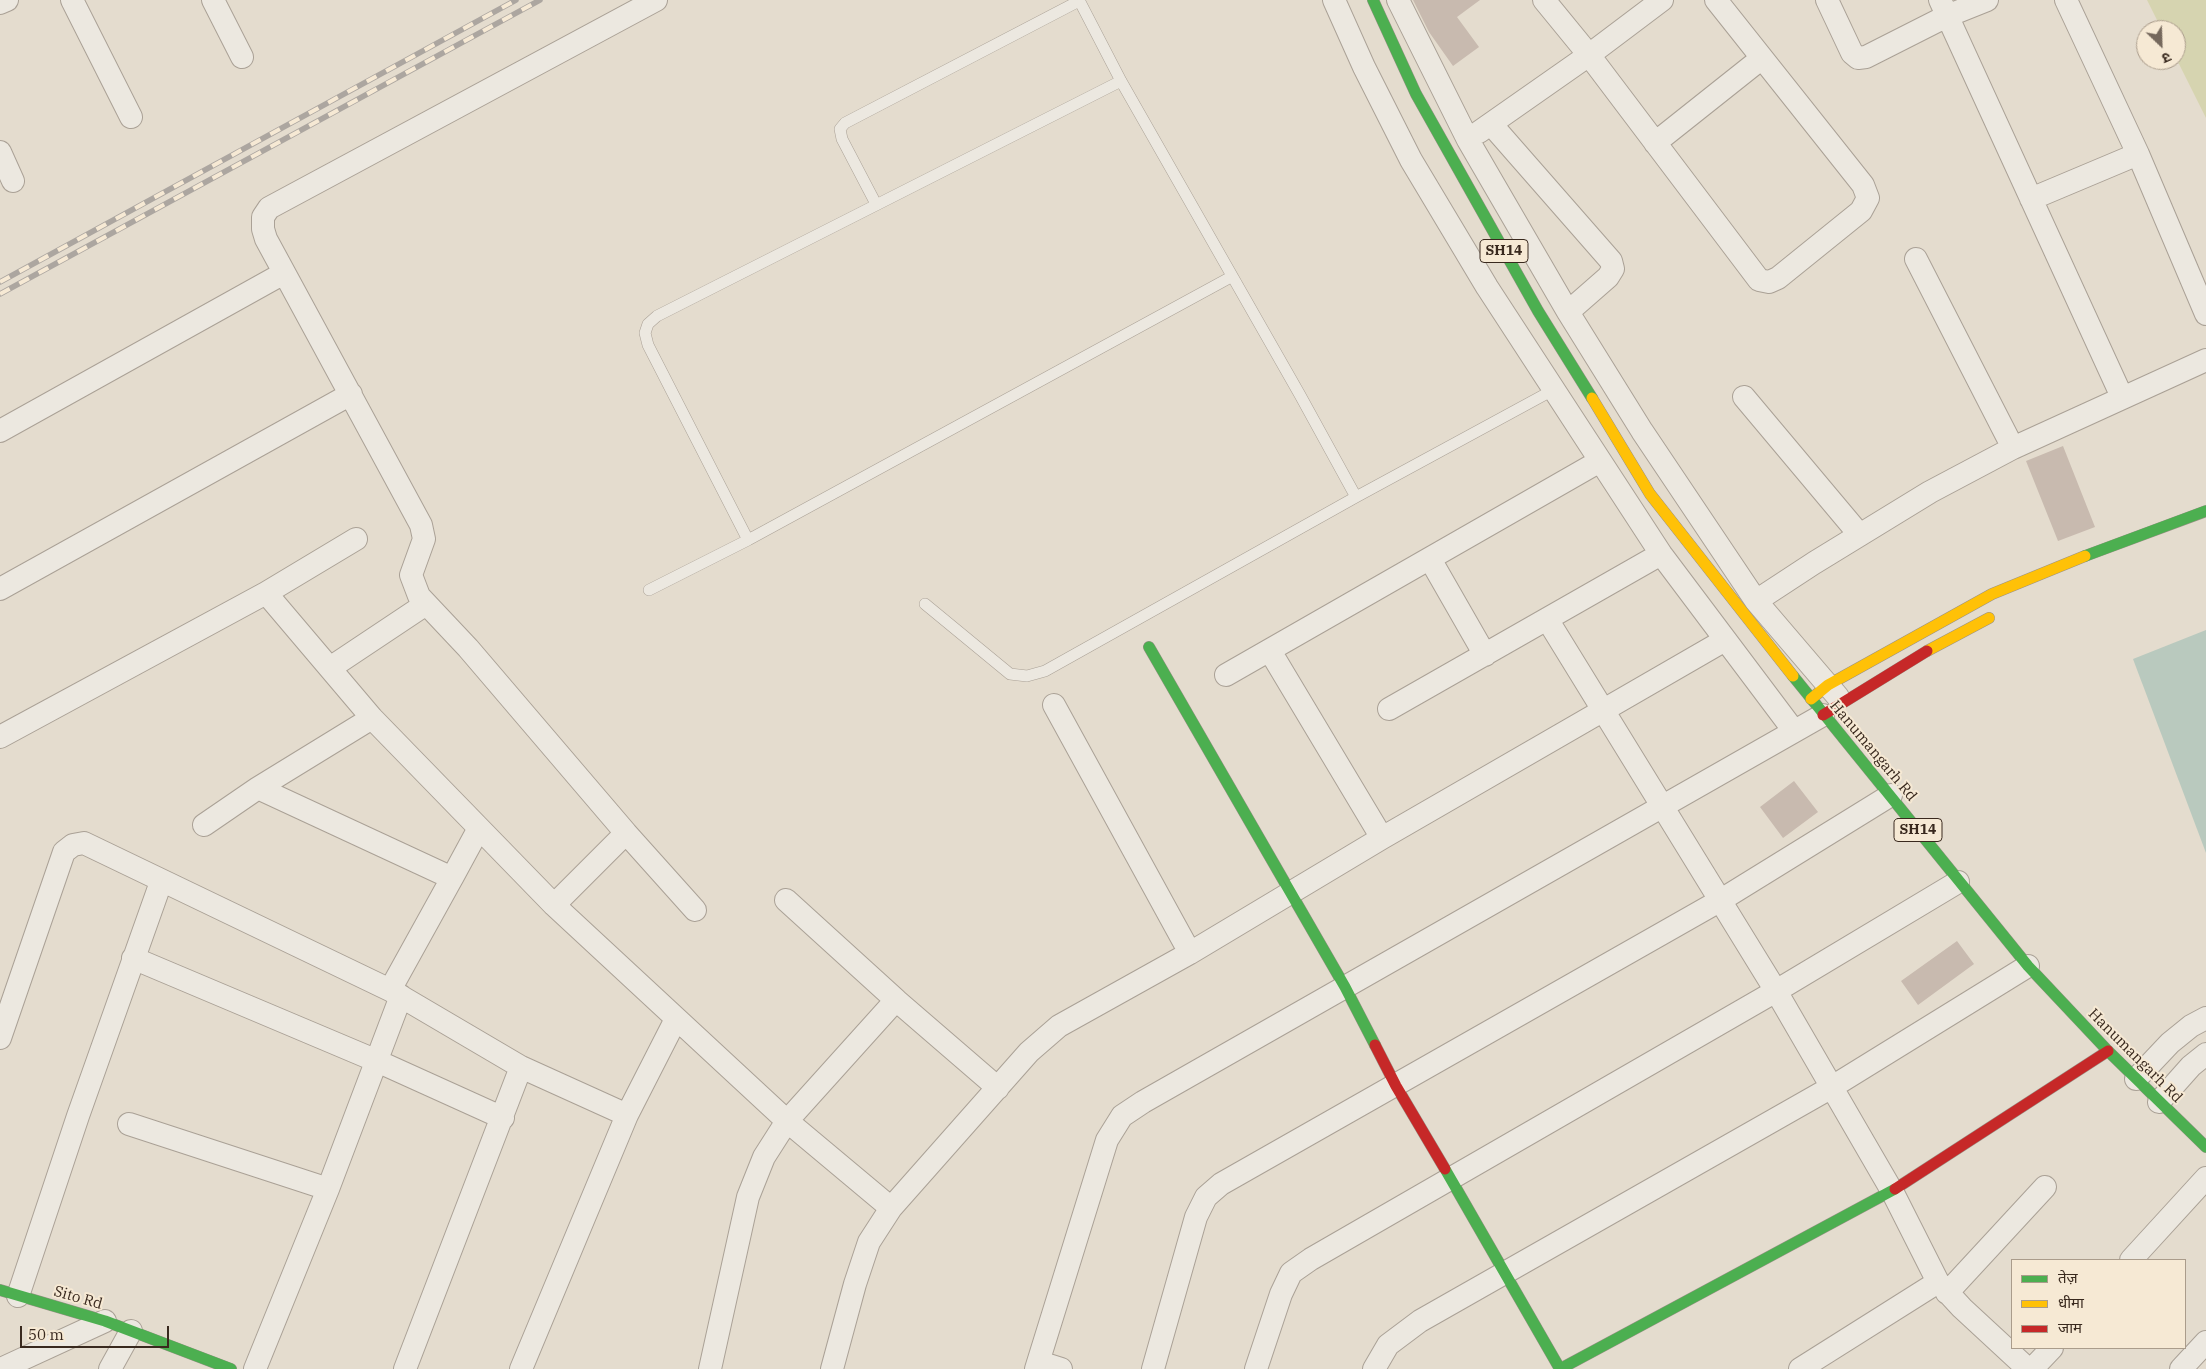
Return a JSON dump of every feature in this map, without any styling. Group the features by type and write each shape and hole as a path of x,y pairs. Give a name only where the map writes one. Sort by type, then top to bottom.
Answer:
{"main road":[{"name":"Hanumangarh Rd","path":"1373,0 1416,94 1538,311 1650,494 1817,707 1892,795 1958,882 2028,966 2136,1080 2206,1148"},
{"path":"1817,707 1828,685 1992,594 2047,570 2206,511"},
{"path":"1817,707 1843,702 1932,648 2001,611"},
{"path":"1149,647 1345,987 1396,1086 1506,1272 1560,1369 1892,1191 2108,1051"},
{"name":"Sito Rd","path":"9,1293 105,1321 205,1364 231,1369"}],"street":[{"path":"0,3 7,0"},
{"path":"72,0 131,117"},
{"path":"213,0 242,57"},
{"path":"656,0 269,208 263,217 263,229 266,239 284,273 421,525 424,539 422,551 411,575 419,596 519,706 626,833 695,910"},
{"path":"1334,0 1364,67 1411,160 1487,287 1661,554 1794,731"},
{"path":"1398,0 1468,140 1568,312 1642,431 1756,602 1843,702"},
{"path":"1544,0 1589,55 1759,280 1769,282 1778,278 1861,211 1868,198 1863,185 1716,0"},
{"path":"1468,140 1589,55 1662,0"},
{"path":"1827,0 1852,53 1858,58 1866,57 1944,8 1987,0"},
{"path":"2066,0 2138,154 2206,314"},
{"path":"1944,8 2122,397"},
{"path":"1655,142 1762,58"},
{"path":"1491,124 1611,261 1613,269 1608,277 1568,312"},
{"path":"0,152 13,181"},
{"path":"2031,199 2138,154"},
{"path":"1916,259 2013,448"},
{"path":"0,431 284,273"},
{"path":"1756,602 1859,534 1930,492 2013,448 2206,360"},
{"path":"0,589 351,394"},
{"path":"1744,397 1859,534"},
{"path":"1226,675 1600,461"},
{"path":"0,737 266,593 356,539"},
{"path":"1389,709 1661,554"},
{"path":"1430,559 1485,655"},
{"path":"266,593 372,718 478,830 554,905 787,1121 891,1208"},
{"path":"330,668 426,604"},
{"path":"1547,619 1776,992 1892,1191 1943,1288 2028,1369"},
{"path":"832,1369 855,1284 869,1242 891,1208 1029,1052 1059,1026 1190,953 1382,838 1725,640"},
{"path":"1270,651 1382,838"},
{"path":"1054,705 1190,953"},
{"path":"1060,1369 1037,1366 1106,1140 1122,1116 1143,1102 1794,731 1817,707"},
{"path":"204,825 258,788 372,718"},
{"path":"258,788 452,878"},
{"path":"1153,1369 1196,1217 1206,1197 1221,1184 1721,900 1892,795"},
{"path":"255,1369 328,1189 377,1061 395,993 478,830"},
{"path":"554,905 626,833"},
{"path":"0,1038 64,852 73,844 84,843 395,993 521,1067 627,1115"},
{"path":"9,1293 162,882"},
{"path":"1256,1369 1291,1273 1311,1259 1776,992 1958,882"},
{"path":"786,900 896,1000 998,1088"},
{"path":"133,958 377,1061 503,1118"},
{"path":"1374,1369 1388,1345 1420,1321 1832,1087 2028,966"},
{"path":"710,1369 748,1197 764,1157 787,1121 896,1000"},
{"path":"2136,1080 2170,1043 2191,1026 2206,1018"},
{"path":"520,1369 627,1115 676,1019"},
{"path":"2159,1102 2191,1066 2206,1054"},
{"path":"405,1369 521,1067"},
{"path":"129,1124 328,1189"},
{"path":"2132,1259 2206,1178"},
{"path":"1800,1369 1943,1288 2045,1187"},
{"path":"1,1369 105,1321"},
{"path":"110,1369 131,1331"},
{"path":"2181,1369 2206,1342"},
{"path":"2032,1369 2051,1349"}],"lane":[{"path":"876,204 842,139 840,129 845,122 1079,0 1121,81 1356,496"},
{"path":"748,540 648,345 645,333 648,324 657,316 1121,81"},
{"path":"649,590 748,540 1231,277"},
{"path":"925,604 1010,674 1027,676 1045,671 1356,496 1555,389"}],"shaded area":[{"path":"2147,0 2206,0 2206,118 2182,70 2186,70 2186,20 2157,20"},
{"path":"2206,630 2206,853 2133,659"}],"building":[{"path":"1413,0 1480,0 1457,17 1479,47 1453,66 1429,32"},
{"path":"2063,446 2095,527 2058,541 2026,461"},
{"path":"1794,781 1818,812 1783,838 1760,807"},
{"path":"1957,941 1974,964 1918,1005 1901,981"}],"railway":[{"path":"0,282 516,0"},
{"path":"0,294 540,0"}],"traffic: fast":[{"path":"1373,0 1416,94 1538,311 1592,398"},
{"path":"2085,556 2206,511"},
{"path":"1149,647 1345,987 1375,1045"},
{"path":"1793,676 2028,966 2108,1051 2206,1147"},
{"path":"1445,1169 1560,1369 1895,1189"},
{"path":"0,1290 105,1321 231,1369"}],"traffic: slow":[{"path":"1592,398 1650,494 1793,676"},
{"path":"1811,699 1828,685 1992,594 2085,556"},
{"path":"1927,651 1989,618"}],"traffic: jam":[{"path":"1823,715 1927,651"},
{"path":"1375,1045 1396,1086 1445,1169"},
{"path":"1895,1189 2108,1051"}]}
